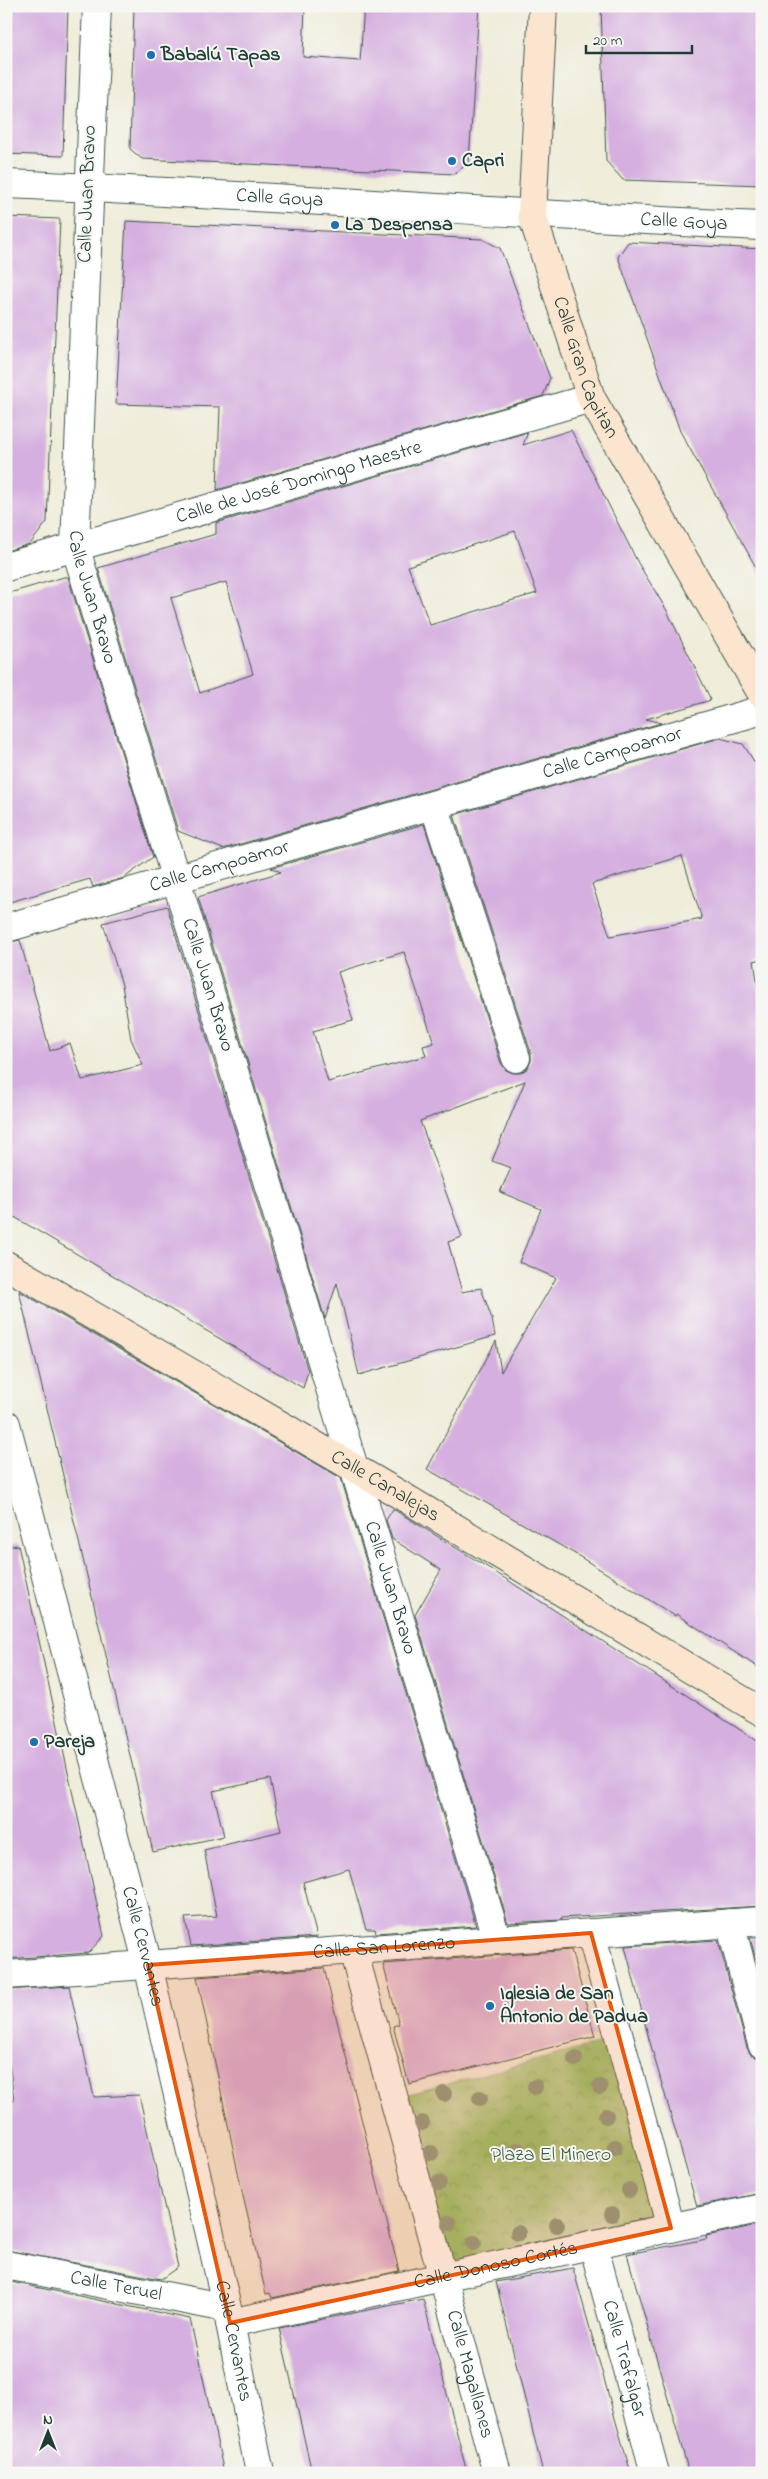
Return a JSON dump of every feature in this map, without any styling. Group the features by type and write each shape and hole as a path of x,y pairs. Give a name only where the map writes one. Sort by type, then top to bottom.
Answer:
{"main road":[{"name":"Calle Gran Capitan","path":"544,6 532,215 591,398 762,694"},
{"name":"Calle Canalejas","path":"10,1271 354,1468 762,1712"}],"street":[{"name":"Calle Juan Bravo","path":"97,6 88,188 75,546 497,1940"},
{"name":"Calle Goya","path":"6,184 532,215 762,226"},
{"name":"Calle de José Domingo Maestre","path":"6,567 591,398"},
{"name":"Calle Campoamor","path":"6,928 762,710"},
{"path":"434,805 516,1058"},
{"name":"Calle Cervantes","path":"7,1430 148,1965 229,2315 260,2473"},
{"name":"Calle San Lorenzo","path":"6,1975 762,1921"},
{"path":"730,1923 762,2044"},
{"path":"591,1933 670,2228"},
{"path":"353,1950 444,2275"},
{"name":"Calle Donoso Cortés","path":"229,2315 444,2275 762,2208"},
{"name":"Calle Trafalgar","path":"593,2244 654,2473"},
{"name":"Calle Teruel","path":"6,2265 229,2315"},
{"name":"Calle Magallanes","path":"444,2275 497,2473"}],"highlighted area":[{"path":"591,1933 671,2228 230,2323 148,1965"}],"green space":[{"name":"Plaza El Minero","path":"620,2038 671,2228 444,2275 394,2098"}],"building":[{"path":"6,6 68,6 63,156 6,154"},
{"path":"134,6 305,6 303,57 360,61 364,6 479,6 469,162 455,174 142,159 130,149"},
{"path":"601,6 762,6 762,185 623,180 606,161"},
{"path":"6,217 60,219 47,522 30,544 6,551"},
{"path":"126,221 482,239 500,248 550,378 543,396 217,490 220,407 116,404"},
{"path":"628,242 762,249 762,578 680,431 618,257"},
{"path":"571,430 638,563 666,609 711,700 646,719 661,723 223,849 178,831 98,568 216,534 216,523 528,432 523,445","holes":["515,531 537,593 430,625 408,566","226,582 253,674 200,693 171,598"]},
{"path":"68,577 153,857 124,878 93,887 90,879 6,903 6,594"},
{"path":"720,738 743,744 762,774 762,959 754,961 762,1012 762,1670 676,1614 675,1616 577,1555 427,1469 496,1341 501,1372 556,1278 519,1262 541,1209 500,1192 511,1168 492,1161 525,1081 420,1121 462,1237 448,1242 462,1292 481,1288 492,1319 495,1336 359,1375 337,1283 325,1319 198,897 281,872 271,868 424,824 501,1063 506,1070 520,1073 528,1068 531,1061 531,1053 454,815","holes":["682,856 702,919 610,936 592,884","404,952 434,1043 423,1046 426,1056 328,1082 313,1031 353,1020 338,972"]},
{"path":"167,906 308,1371 303,1388 6,1212 6,943 20,940 50,1051 70,1043 82,1080 143,1065 131,1039 122,985 103,923"},
{"path":"19,1291 341,1478 476,1926 376,1933 375,1929 366,1929 349,1869 303,1882 317,1937 191,1946 185,1918 217,1916 204,1850 281,1831 270,1779 213,1791 224,1836 153,1852"},
{"path":"393,1509 492,1570 762,1744 762,1906 508,1923 415,1615 441,1570 392,1539 386,1520"},
{"path":"18,1545 104,1936 88,1953 6,1959 6,1547"},
{"path":"762,1937 762,1982 750,1938"},
{"path":"718,1940 747,2048 751,2055 762,2059 762,2193 697,2206 649,2039 625,1946"},
{"name":"Iglesia de San Antonio de Padua","path":"571,1950 595,2036 409,2084 393,2026 399,2024 383,1964"},
{"path":"324,1968 399,2271 272,2298 270,2293 266,2294 243,2196 197,1977"},
{"path":"69,1986 94,2097 139,2095 178,2267 161,2279 6,2250 6,2101 14,2100 6,2038 6,1990"},
{"path":"762,2224 762,2473 689,2473 627,2254 707,2239 706,2236"},
{"path":"573,2268 631,2473 543,2473 496,2282"},
{"path":"6,2281 190,2319 224,2473 6,2473"},
{"path":"423,2299 467,2473 312,2473 279,2328"}],"place":[{"name":"Babalú Tapas","path":"151,55"},
{"name":"Capri","path":"452,161"},
{"name":"La Despensa","path":"335,225"},
{"name":"Pareja","path":"34,1742"},
{"name":"Iglesia de San Antonio de Padua","path":"490,2006"}]}
